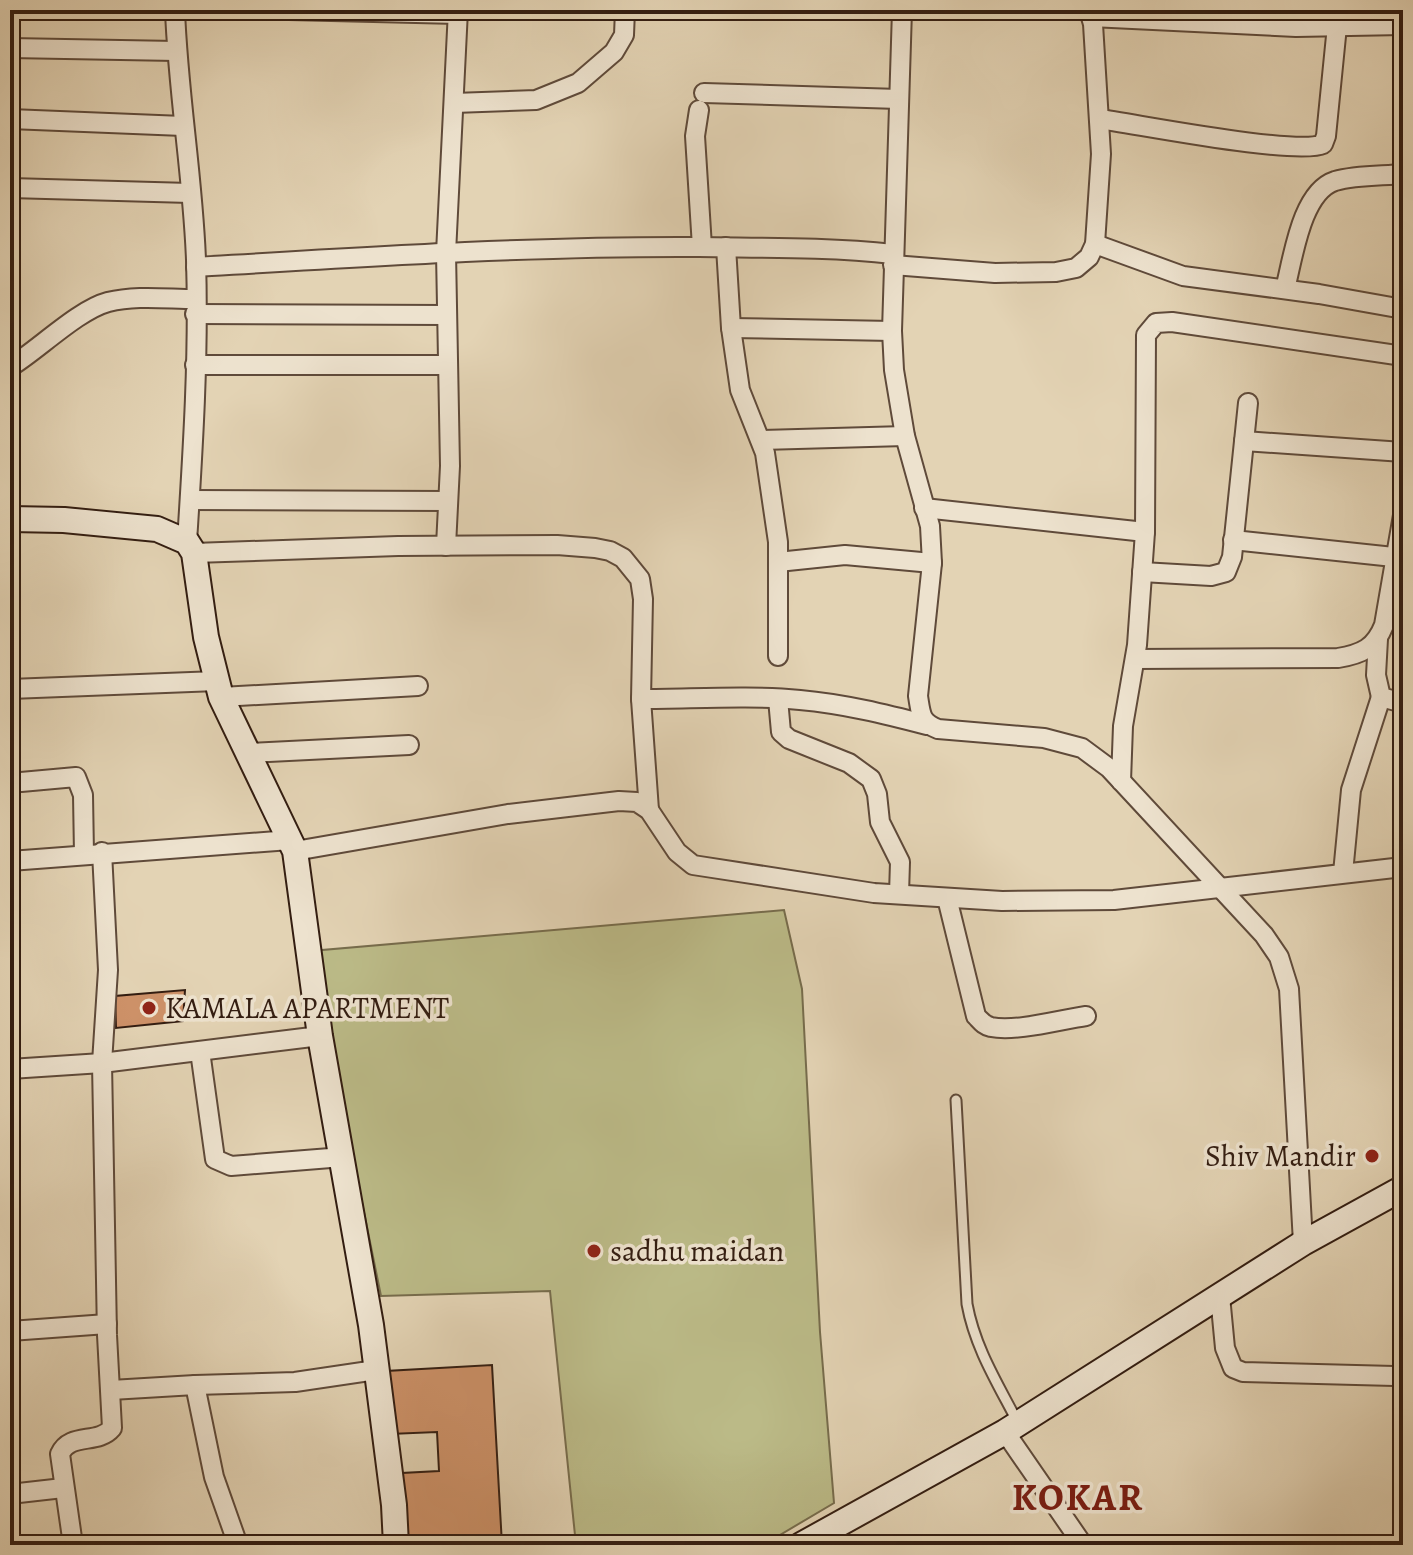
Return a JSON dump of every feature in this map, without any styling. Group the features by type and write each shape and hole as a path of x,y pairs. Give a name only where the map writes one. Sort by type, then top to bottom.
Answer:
{"street":[{"path":"175,10 196,267 191,547 206,637 219,689 293,846 320,1036 364,1280 394,1505 396,1545"},
{"path":"289,10 458,12 446,253 446,546"},
{"path":"454,103 536,100 578,83 614,52 624,35 625,10"},
{"path":"902,10 892,331 894,370 905,436 930,526 932,563 918,696 921,715 927,725"},
{"path":"196,267 446,253 726,247 846,249 893,260 995,273 1056,272 1076,268 1089,257 1095,244 1101,154 1090,14 1296,27 1403,25"},
{"path":"1099,119 1281,146 1314,148 1323,144 1326,136 1337,26"},
{"path":"10,48 176,51"},
{"path":"702,247 695,136 702,102 899,99"},
{"path":"10,119 183,126"},
{"path":"1285,289 1307,207 1323,186 1335,181 1403,174"},
{"path":"10,188 190,193"},
{"path":"1095,244 1183,276 1403,309"},
{"path":"726,247 731,328 740,390 761,440 778,542 778,656"},
{"path":"10,367 85,314 105,303 124,299 195,307 447,315"},
{"path":"1121,781 1123,726 1135,659 1145,532 1146,335 1156,323 1172,322 1403,356"},
{"path":"731,328 892,331"},
{"path":"195,365 448,365"},
{"path":"1142,572 1211,576 1226,572 1232,557 1248,403"},
{"path":"761,440 905,436"},
{"path":"1244,441 1403,452"},
{"path":"190,500 448,501"},
{"path":"924,508 1145,532"},
{"path":"1135,659 1338,658 1357,655 1369,649 1384,625 1399,558 1403,515"},
{"path":"10,519 64,520 157,529 191,547 582,547 610,551 623,558 640,579 643,599 641,699 649,810"},
{"path":"1233,540 1399,558"},
{"path":"778,562 845,555 932,563"},
{"path":"1343,873 1351,790 1381,697 1376,675 1378,639"},
{"path":"10,689 418,686"},
{"path":"1381,697 1403,703"},
{"path":"641,699 778,699 858,708 938,729 1044,738 1082,748 1109,768 1279,957 1289,989 1303,1243"},
{"path":"778,699 781,732 789,739 849,763 871,779 877,794 880,822 900,862 899,894"},
{"path":"248,753 409,745"},
{"path":"10,783 76,777 83,795 93,853 108,970 102,1063 112,1428 107,1434 71,1442 63,1447 60,1454 73,1545"},
{"path":"10,861 93,853 293,846 596,802 637,802 649,810 677,852 693,865 899,894 1002,901 1114,900 1403,867"},
{"path":"947,898 976,1016 983,1024 993,1028 1086,1016"},
{"path":"10,1069 102,1063 320,1036"},
{"path":"200,1051 215,1159 231,1166 343,1157"},
{"path":"801,1545 825,1538 1012,1428 1303,1243 1403,1188"},
{"path":"1220,1296 1225,1348 1233,1368 1243,1372 1394,1376"},
{"path":"10,1331 107,1324"},
{"path":"111,1390 295,1382 376,1370"},
{"path":"195,1385 214,1477 238,1545"},
{"path":"1012,1428 1083,1545"},
{"path":"10,1494 63,1488"}],"lane":[{"path":"956,1100 967,1304 978,1348 1012,1428"}],"shaded area":[{"name":"sadhu maidan","path":"784,910 802,989 820,1332 834,1503 763,1545 576,1545 550,1291 381,1296 311,951"}],"building":[{"name":"KAMALA APARTMENT","path":"185,990 183,1021 116,1028 115,996"},
{"path":"492,1365 502,1545 460,1545 459,1542 406,1545 402,1473 439,1471 437,1432 390,1434 386,1371"}],"place":[{"name":"KAMALA APARTMENT","path":"149,1008"},
{"name":"Shiv Mandir","path":"1372,1156"},
{"name":"sadhu maidan","path":"594,1251"}],"district":[{"name":"KOKAR","path":"1078,1497"}]}
